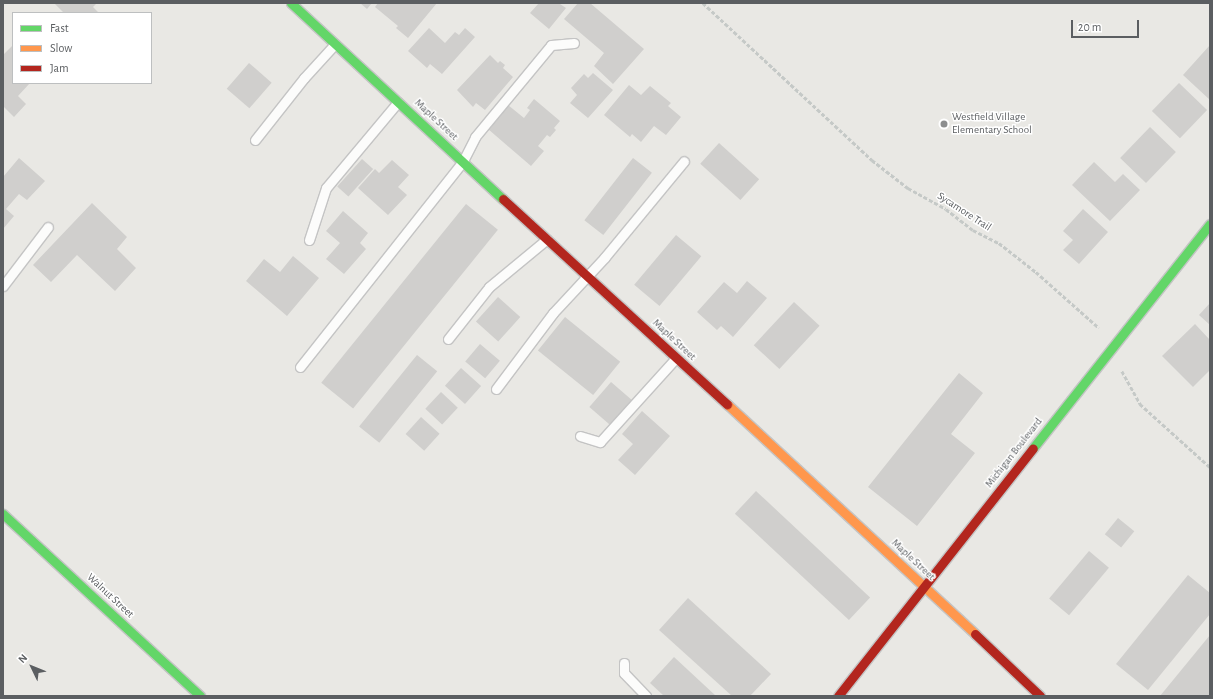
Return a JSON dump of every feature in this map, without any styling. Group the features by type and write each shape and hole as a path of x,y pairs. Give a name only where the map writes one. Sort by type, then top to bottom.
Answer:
{"street":[{"name":"Maple Street","path":"291,3 925,587 1040,696"},
{"name":"Michigan Boulevard","path":"838,696 1210,224"},
{"name":"Walnut Street","path":"3,514 200,696"}],"lane":[{"path":"300,367 463,161 475,137 551,45 574,43"},
{"path":"255,140 304,78 336,44"},
{"path":"309,240 326,188 398,102"},
{"path":"496,389 553,313 605,258 684,161"},
{"path":"3,286 48,227"},
{"path":"448,339 489,287 547,239"},
{"path":"580,436 600,442 676,358"},
{"path":"624,663 624,673 646,696"}],"path":[{"name":"Sycamore Trail","path":"704,3 872,160 908,188 946,209 973,230 999,243 1036,272 1115,343"},
{"path":"1122,370 1124,378 1140,404 1210,467"}],"building":[{"path":"54,3 97,3 93,7 98,12 63,12"},
{"path":"360,3 372,3 367,9"},
{"path":"378,3 437,3 408,38 396,28 398,26 375,7"},
{"path":"539,3 561,3 560,4 566,8 549,29 530,13"},
{"path":"578,3 590,3 644,49 613,84 594,66 604,53 564,19"},
{"path":"429,28 445,43 455,32 459,35 465,28 475,37 442,74 430,64 427,68 408,51"},
{"path":"1210,45 1210,100 1183,75"},
{"path":"12,46 12,84 29,84 18,96 26,104 14,117 3,106 3,55"},
{"path":"490,55 498,63 500,61 505,65 503,68 513,77 485,110 476,103 473,107 457,90"},
{"path":"249,63 272,83 249,108 227,89"},
{"path":"593,73 613,90 588,118 570,103 577,95 571,88 584,74 588,78"},
{"path":"1179,83 1207,110 1180,138 1152,111"},
{"path":"629,85 641,95 650,86 671,103 668,106 681,117 666,135 654,126 641,142 632,134 630,137 604,115"},
{"path":"534,99 560,121 554,128 556,130 550,137 547,135 538,146 544,151 531,166 488,129 508,105 524,118 530,110 527,108"},
{"path":"1150,127 1176,152 1146,183 1120,158"},
{"path":"719,143 759,179 740,200 700,164"},
{"path":"19,158 45,181 27,200 19,194 6,209 14,216 3,229 3,177"},
{"path":"633,158 652,173 603,235 584,220"},
{"path":"362,159 373,169 348,197 337,186"},
{"path":"392,160 409,175 398,187 407,195 388,215 358,188 375,169 379,173"},
{"path":"1094,162 1115,182 1123,174 1140,190 1110,221 1072,185"},
{"path":"92,203 127,237 117,249 136,268 115,291 77,255 51,282 33,265"},
{"path":"466,204 498,230 353,409 321,383"},
{"path":"1083,209 1108,232 1079,264 1063,250 1073,240 1063,231"},
{"path":"343,211 368,233 360,243 366,249 344,274 326,259 340,243 326,231"},
{"path":"676,235 701,256 659,306 634,285"},
{"path":"293,256 319,278 287,316 246,281 264,259 280,272"},
{"path":"747,281 767,298 733,337 721,326 717,330 697,312 724,282 737,293"},
{"path":"498,297 520,317 498,342 476,322"},
{"path":"794,302 820,326 779,369 754,345"},
{"path":"1210,303 1210,325 1199,315"},
{"path":"565,317 620,362 593,395 538,350"},
{"path":"1195,324 1210,340 1210,370 1193,387 1162,356"},
{"path":"480,344 500,361 485,378 465,362"},
{"path":"417,355 437,371 379,443 359,426"},
{"path":"461,368 481,386 465,404 445,386"},
{"path":"959,373 983,393 951,434 975,453 917,526 868,487"},
{"path":"611,382 632,400 610,425 589,407"},
{"path":"441,392 458,408 442,425 425,409"},
{"path":"642,411 670,436 635,475 618,460 633,444 622,434"},
{"path":"421,417 440,434 424,451 406,434"},
{"path":"756,491 870,597 849,620 735,514"},
{"path":"1118,518 1134,531 1121,548 1105,534"},
{"path":"1089,551 1109,568 1069,615 1049,598"},
{"path":"1188,575 1210,593 1210,614 1148,690 1116,664"},
{"path":"688,598 771,674 750,696 732,696 659,630"},
{"path":"1210,635 1210,696 1160,696"},
{"path":"674,657 716,696 664,696 650,683"}],"traffic: fast":[{"path":"291,3 503,199"},
{"path":"1033,448 1210,224"},
{"path":"3,514 200,696"}],"traffic: slow":[{"path":"727,404 975,634"}],"traffic: jam":[{"path":"503,199 727,404"},
{"path":"838,696 1033,448"},
{"path":"975,634 1040,696"}],"place":[{"name":"Westfield Village Elementary School","path":"944,124"}]}
